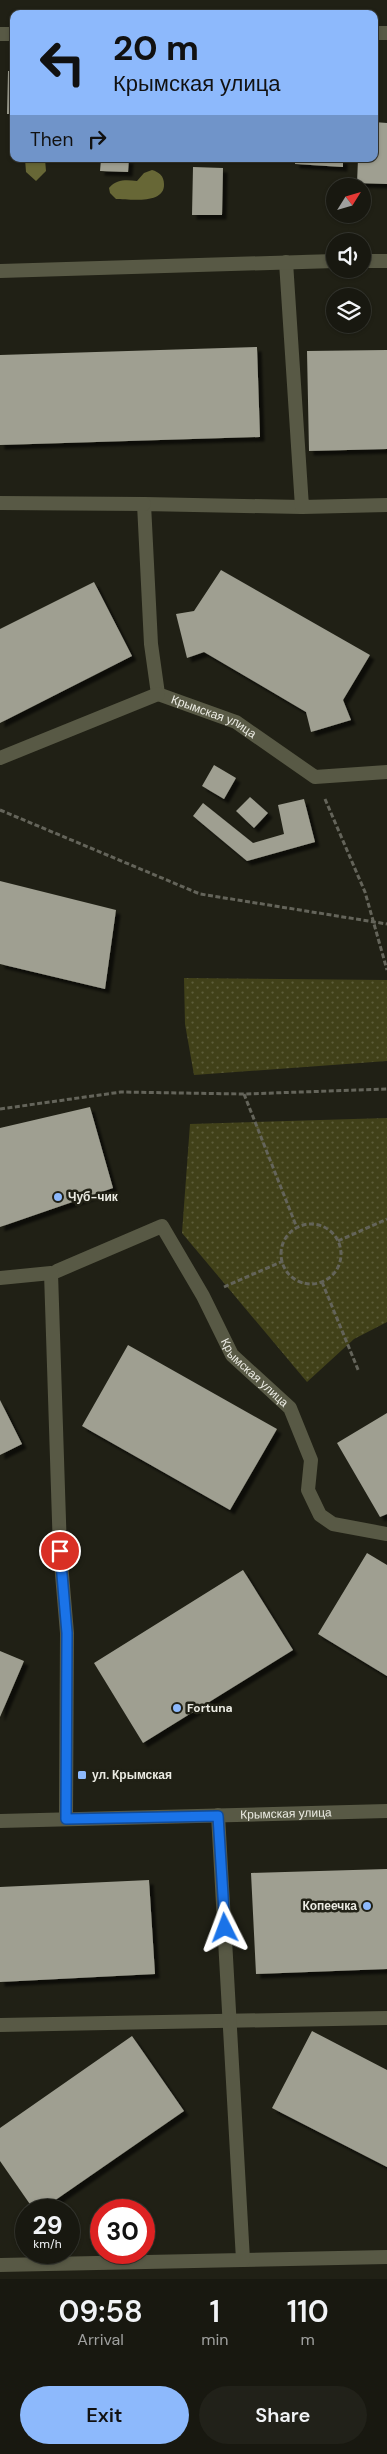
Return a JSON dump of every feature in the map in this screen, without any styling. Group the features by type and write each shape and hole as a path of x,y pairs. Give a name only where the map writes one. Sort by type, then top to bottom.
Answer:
{"street":[{"path":"0,271 326,261"},
{"path":"371,261 387,261"},
{"path":"286,262 302,507"},
{"path":"0,503 302,507 387,505"},
{"name":"Крымская улица","path":"144,504 151,644 158,694 236,722 315,778"},
{"path":"0,758 158,694"},
{"path":"315,778 387,772"},
{"name":"Крымская улица","path":"57,1271 162,1226 203,1296 232,1355 290,1408 311,1460 308,1490 320,1515 333,1524 387,1534"},
{"path":"0,1278 51,1273 60,1551 67,1633 66,1819"},
{"name":"Крымская улица","path":"0,1821 387,1810"},
{"path":"218,1816 243,2260"},
{"path":"0,2025 387,2018"},
{"path":"0,2265 387,2257"}],"path":[{"path":"315,778 365,892 387,970"},
{"path":"0,810 200,894 387,924"},
{"path":"0,1109 121,1092 244,1094 387,1089"},
{"path":"244,1094 297,1228"},
{"path":"338,1241 387,1219"},
{"path":"315,1224 325,1227 332,1232 338,1241 341,1260 330,1277 322,1282 312,1284 302,1282 286,1270 283,1261 284,1242 297,1228 315,1224"},
{"path":"203,1296 283,1261"},
{"path":"322,1282 359,1372"}],"shaded area":[{"path":"25,162 45,162 46,171 36,181 26,172"},
{"path":"152,170 161,175 164,181 163,191 159,195 153,198 129,200 116,199 110,193 109,188 115,183 125,180 137,181 144,173"},
{"path":"184,978 387,980 387,1061 194,1075 185,1024"},
{"path":"387,1118 387,1322 354,1339 307,1382 182,1233 190,1124"}],"building":[{"path":"8,71 10,71 10,114 7,114"},
{"path":"378,122 387,123 387,184 371,183 371,178 357,178 358,162 378,162"},
{"path":"101,162 129,162 128,172 100,171"},
{"path":"295,162 343,162 343,167 295,164"},
{"path":"193,167 223,168 222,215 192,215"},
{"path":"257,347 260,437 0,445 0,355"},
{"path":"387,350 387,449 309,451 307,351"},
{"path":"221,570 370,655 343,700 351,720 311,732 306,712 204,652 187,658 176,614 194,611"},
{"path":"94,582 132,656 0,723 0,629"},
{"path":"214,765 236,778 224,799 202,786"},
{"path":"250,797 268,813 254,828 236,811"},
{"path":"304,799 315,842 247,861 193,816 203,803 253,843 284,834 278,805"},
{"path":"0,881 116,910 105,989 0,964"},
{"path":"90,1107 113,1188 0,1227 0,1128"},
{"path":"128,1345 277,1429 230,1510 82,1426"},
{"path":"0,1400 22,1444 0,1455"},
{"path":"387,1413 387,1514 380,1517 337,1443"},
{"path":"367,1553 387,1565 387,1676 318,1634"},
{"path":"243,1570 293,1650 143,1743 94,1663"},
{"path":"0,1651 24,1661 0,1717"},
{"path":"387,1869 387,1969 256,1974 251,1873"},
{"path":"149,1880 155,1974 0,1982 0,1887"},
{"path":"312,2031 387,2070 387,2167 272,2108"},
{"path":"132,2036 184,2111 57,2199 26,2199 0,2161 0,2128"}],"place":[{"name":"Чуб-чик","path":"58,1197"},
{"name":"Fortuna","path":"177,1708"},
{"name":"ул. Крымская","path":"82,1775"},
{"name":"Копеечка","path":"367,1906"}],"route":[{"path":"60,1551 67,1633 66,1819 218,1816 225,1928"}]}
